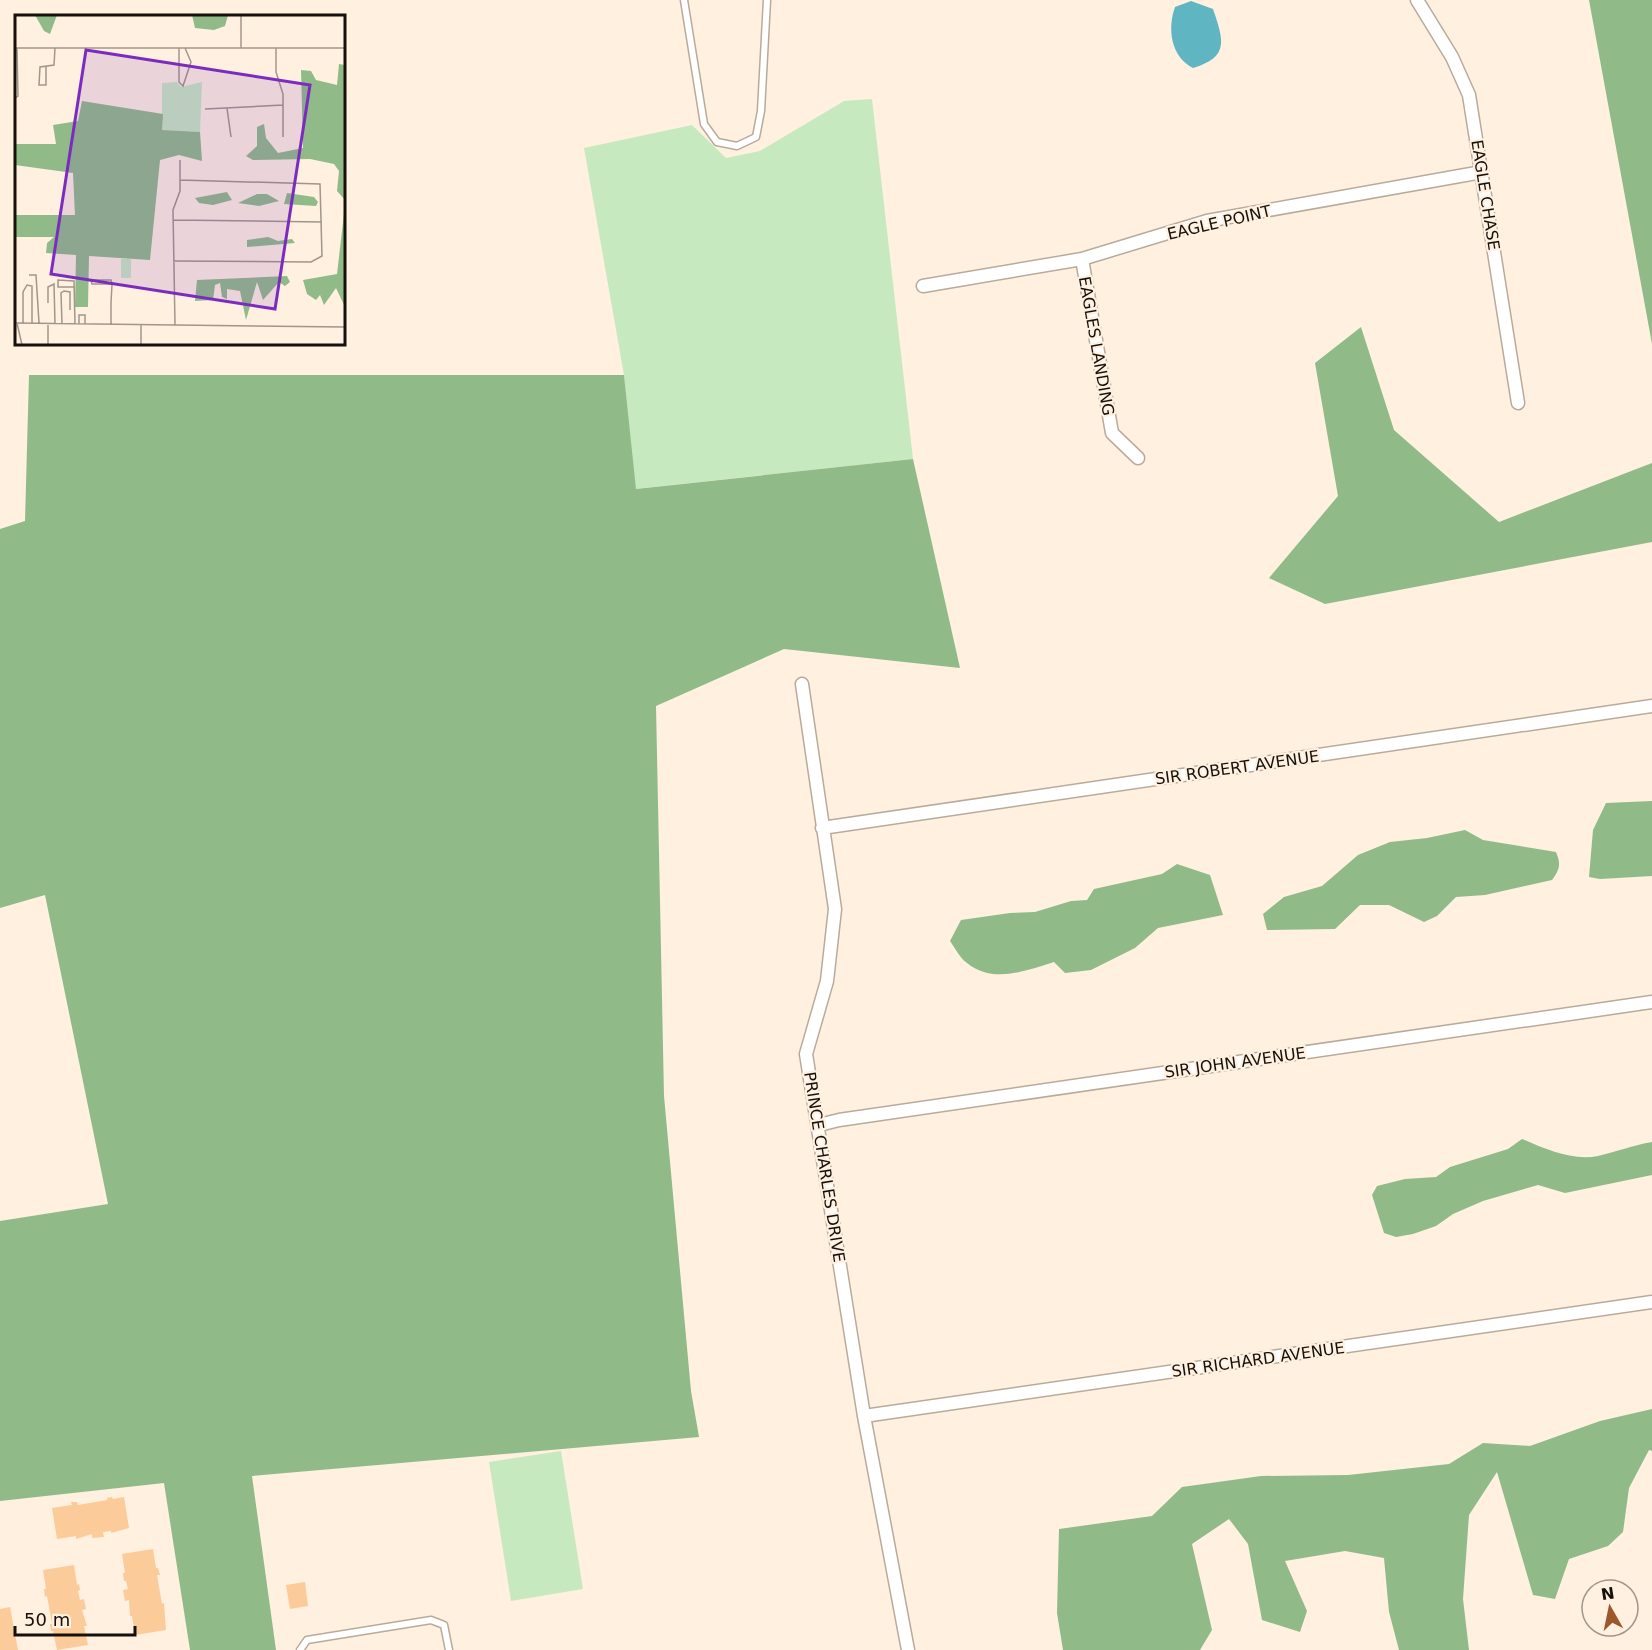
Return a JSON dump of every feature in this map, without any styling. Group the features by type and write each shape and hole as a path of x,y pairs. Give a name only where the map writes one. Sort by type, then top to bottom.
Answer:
{"street":[{"name":"EAGLE CHASE","path":"1417,0 1452,57 1469,95 1518,403"},
{"name":"EAGLE POINT","path":"923,286 1082,259 1207,221 1482,172"},
{"name":"EAGLES LANDING","path":"1082,259 1112,434 1138,458"},
{"name":"PRINCE CHARLES DRIVE","path":"802,684 835,909 827,981 806,1054 864,1416 908,1650"},
{"name":"SIR ROBERT AVENUE","path":"822,828 1652,706"},
{"name":"SIR JOHN AVENUE","path":"819,1125 850,1118 1652,1002"},
{"name":"SIR RICHARD AVENUE","path":"864,1416 1652,1302"}],"lane":[{"path":"684,0 704,124 717,142 737,146 756,137 761,111 767,0"},
{"path":"300,1650 307,1640 431,1620 444,1625 449,1650"}],"green space":[{"path":"1589,0 1652,0 1652,344"},
{"path":"872,99 913,459 635,489 624,375 584,148 692,125 726,158 760,151 844,101"},
{"path":"1361,327 1394,430 1499,522 1652,463 1652,542 1325,604 1269,578 1338,496 1315,363"},
{"path":"29,375 624,375 636,489 913,459 960,668 784,649 656,706 664,1096 691,1391 699,1437 252,1476 276,1650 190,1650 164,1483 0,1501 0,1221 108,1204 45,895 0,908 0,529 25,521"},
{"path":"1652,801 1652,876 1600,879 1589,877 1593,830 1606,803"},
{"path":"1465,830 1483,840 1556,852 1559,860 1557,873 1552,880 1485,895 1456,897 1437,916 1424,922 1389,905 1360,905 1335,929 1267,930 1263,914 1284,897 1322,886 1358,855 1390,842 1427,838"},
{"path":"1177,864 1210,875 1223,915 1158,928 1135,948 1091,970 1065,973 1054,962 1009,974 987,973 964,961 950,941 961,920 1035,912 1071,901 1087,900 1094,889 1162,874"},
{"path":"1522,1139 1540,1147 1578,1157 1598,1156 1652,1142 1652,1175 1565,1193 1538,1185 1483,1201 1453,1214 1436,1226 1413,1234 1396,1237 1384,1233 1372,1195 1377,1186 1405,1179 1436,1177 1450,1167 1508,1149"},
{"path":"1652,1409 1652,1451 1649,1450 1629,1488 1623,1532 1608,1546 1569,1559 1555,1599 1533,1595 1497,1472 1469,1515 1463,1599 1469,1650 1399,1650 1389,1612 1384,1558 1345,1551 1285,1561 1307,1611 1300,1632 1262,1620 1248,1544 1229,1519 1192,1544 1212,1630 1200,1650 1063,1650 1057,1613 1059,1529 1152,1516 1182,1487 1261,1476 1348,1475 1449,1464 1483,1443 1530,1446 1600,1421"},
{"path":"561,1451 583,1589 511,1601 489,1462"}],"water":[{"path":"1191,1 1213,9 1221,39 1221,46 1213,59 1193,68 1180,57 1171,33 1175,7"}],"building":[{"path":"112,1497 113,1499 124,1497 129,1528 111,1533 111,1531 103,1532 104,1537 92,1538 92,1534 76,1539 76,1536 57,1539 52,1508 72,1505 71,1502 77,1502 78,1505"},
{"path":"153,1549 156,1568 160,1575 157,1575 162,1604 164,1603 166,1630 135,1635 129,1600 125,1601 123,1590 128,1589 124,1581 122,1554"},
{"path":"74,1565 80,1600 84,1599 86,1609 82,1610 87,1626 84,1626 88,1645 57,1650 53,1631 51,1631 47,1596 45,1597 43,1570"},
{"path":"305,1582 308,1606 290,1609 286,1585"},
{"path":"10,1607 18,1650 0,1650 0,1609"}]}
